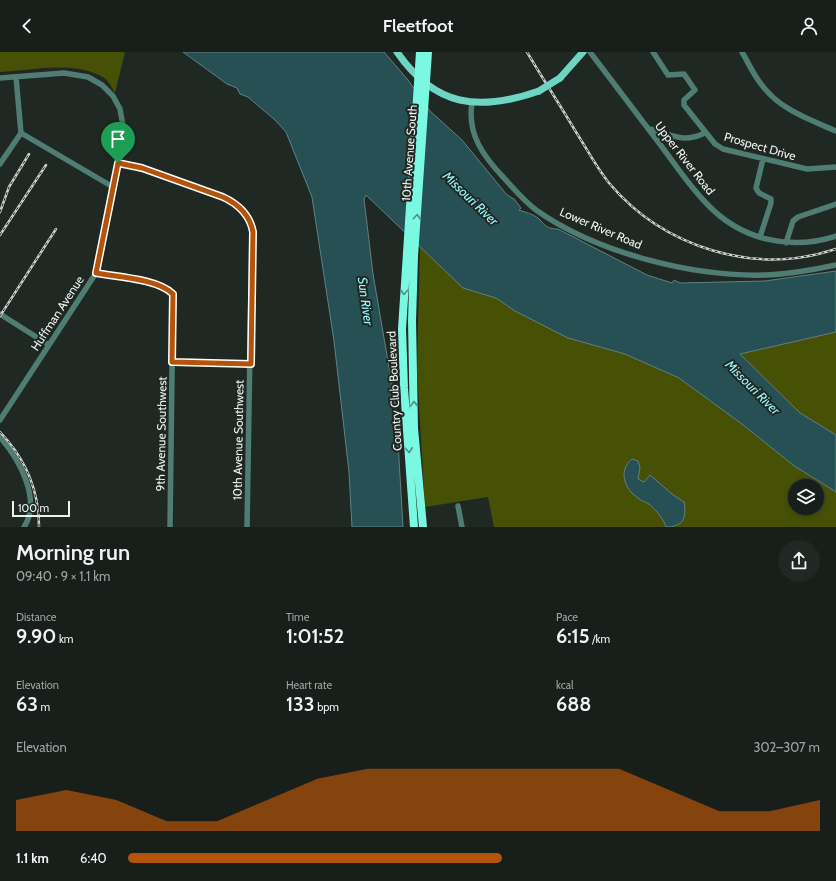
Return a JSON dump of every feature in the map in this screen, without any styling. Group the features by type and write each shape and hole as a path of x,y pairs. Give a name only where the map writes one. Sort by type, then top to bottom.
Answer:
{"highway":[{"name":"10th Avenue South","path":"410,254 420,52"},
{"name":"10th Avenue South","path":"410,254 428,52"},
{"name":"Country Club Boulevard","path":"410,254 402,329 404,388 414,527"},
{"name":"Country Club Boulevard","path":"410,254 414,420 423,527"}],"main road":[{"path":"397,52 407,66 444,96 472,103 493,103 539,91 560,78 583,52"}],"street":[{"name":"Upper River Road","path":"590,52 708,205 730,223 760,238 786,243 813,242 836,236"},
{"name":"Prospect Drive","path":"653,52 668,75 684,74 694,86 695,90 693,93 683,102 705,133 715,144 723,149 807,169 836,167"},
{"path":"742,52 761,84 786,108 795,114 836,131"},
{"name":"Huffman Avenue","path":"0,78 64,73 78,74 102,85 113,96 120,109 123,126 118,163 96,273 0,420"},
{"path":"0,164 21,133 16,77"},
{"name":"Lower River Road","path":"472,103 470,117 472,128 477,143 492,165 535,209 557,223 596,241 625,253 656,262 686,268 733,274 786,273 836,265"},
{"path":"649,129 683,139 692,139 705,133"},
{"path":"21,133 113,187"},
{"path":"760,238 771,203 771,199 759,193 756,188 763,159"},
{"name":"10th Avenue Southwest","path":"118,163 138,167 234,202 243,211 251,224 253,232 247,527"},
{"path":"786,243 793,220 836,204"},
{"name":"9th Avenue Southwest","path":"96,273 167,288 173,294 170,527"},
{"path":"0,314 49,345"},
{"path":"172,362 251,364"},
{"path":"0,437 15,459 26,482 31,506 30,518 24,527"},
{"path":"458,506 462,527"}],"green space":[{"path":"0,52 125,52 115,93 106,79 93,72 81,69 40,68 0,72"},
{"path":"420,246 463,288 496,298 515,311 568,338 625,354 679,378 742,424 793,465 815,479 788,479 788,515 824,515 824,484 836,492 836,527 494,527 488,497 425,507 417,370"},
{"path":"836,332 836,435 800,413 740,354"}],"water":[{"path":"183,52 384,52 408,80 430,111 462,140 507,195 514,199 521,208 519,210 538,218 548,227 558,229 647,275 672,283 674,280 680,283 765,281 836,271 836,332 740,354 800,413 836,435 836,492 824,484 824,479 815,479 793,465 742,424 679,378 625,354 568,338 515,311 496,298 463,288 366,195 364,199 373,274 396,408 403,527 352,527 349,472 334,341 312,197 286,132 275,120 248,97 240,94 237,88 227,84"},
{"path":"632,459 638,461 640,468 638,479 644,482 650,475 684,502 685,513 680,523 672,527 666,527 655,509 639,499 629,490 624,479 624,474 625,468"}],"railway":[{"path":"527,52 604,177 631,206 656,225 684,240 713,250 743,257 774,259 805,257 836,249"},
{"path":"0,212 9,187 29,154"},
{"path":"0,235 46,165"},
{"path":"0,316 56,229"},
{"path":"0,432 17,453 29,476 36,501 39,527"}],"route":[{"path":"118,163 142,168 197,187 234,202 243,211 251,224 253,232 251,364 172,362 173,294 167,288 96,273 118,163"}],"water label":[{"name":"Missouri River","path":"471,198"},
{"name":"Sun River","path":"366,301"},
{"name":"Missouri River","path":"753,387"}]}
